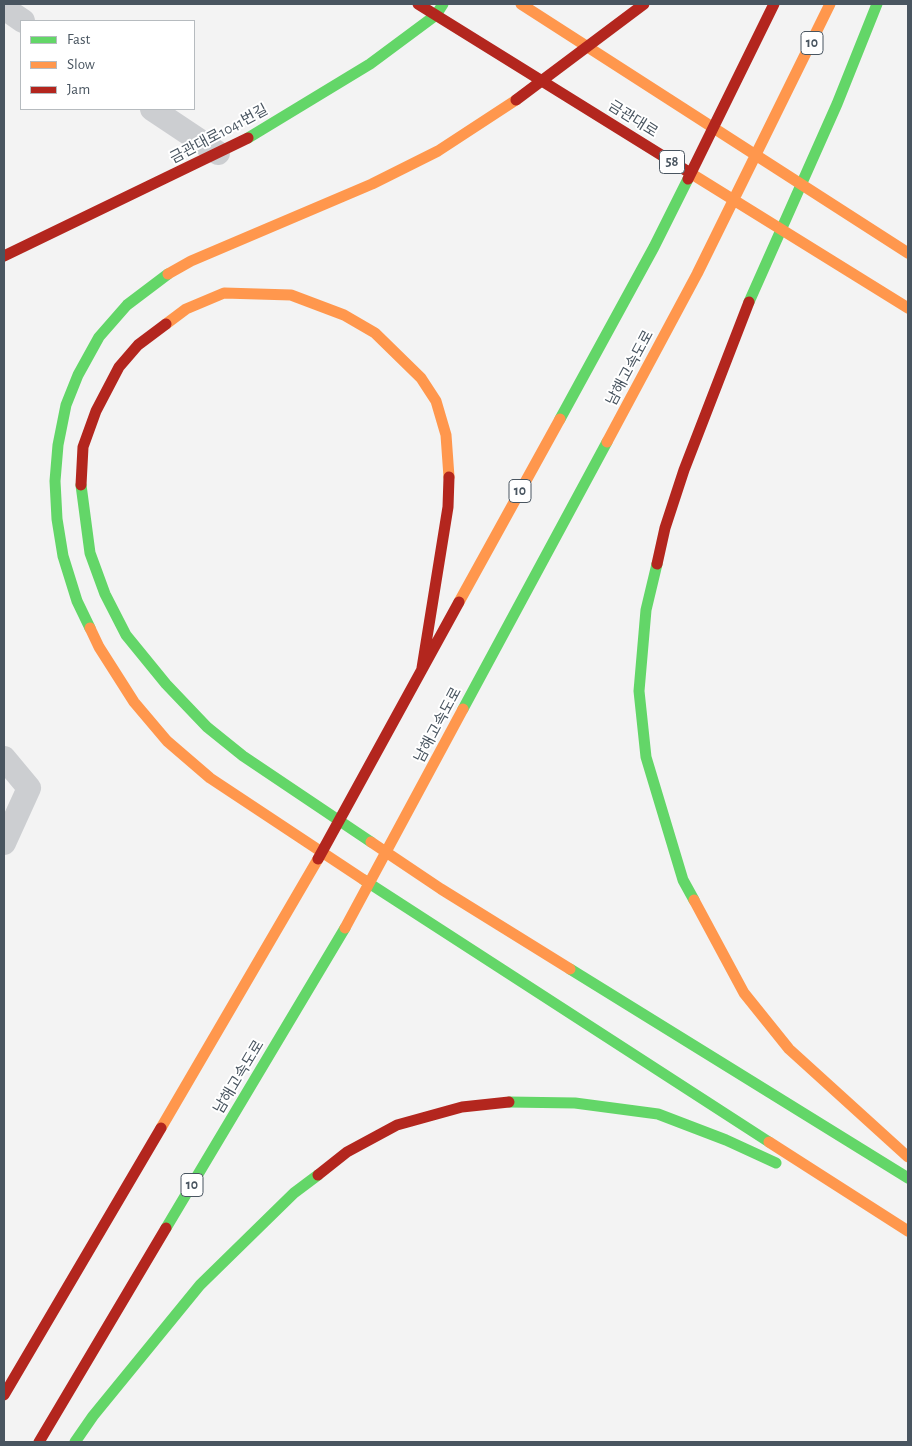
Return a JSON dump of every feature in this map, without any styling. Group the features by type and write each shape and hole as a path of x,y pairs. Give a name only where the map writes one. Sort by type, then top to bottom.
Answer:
{"main road":[{"name":"금관대로","path":"418,4 908,308"},
{"path":"436,16 442,4"},
{"path":"520,4 908,253"},
{"path":"644,4 527,94 438,151 372,184 191,261 160,278 127,304 99,337 78,375 66,405 58,445 55,481 57,519 63,556 77,601 99,647 134,702 167,742 210,778 420,918 908,1231"},
{"name":"10","path":"4,1395 290,910 387,735 654,247 774,4"},
{"name":"남해고속도로","path":"39,1442 344,928 697,274 793,83 830,4"},
{"path":"877,4 836,104 751,296 684,470 665,528 646,610 639,691 646,756 683,880 744,993 788,1049 908,1157"},
{"name":"금관대로1041번길","path":"4,256 241,142 370,64 436,16"},
{"path":"422,668 448,507 449,472 446,435 436,401 421,378 400,355 374,333 344,315 291,295 224,293 186,309 161,326 138,345 119,367 96,411 83,447 81,492 90,553 105,594 126,635 166,684 207,726 243,756 441,889 908,1178"},
{"path":"75,1442 93,1416 200,1285 294,1193 347,1152 397,1125 462,1106 519,1101 575,1103 658,1114 726,1140 791,1171 908,1235"}],"street":[{"path":"4,8 22,20"},
{"path":"154,110 218,153"},
{"path":"4,758 29,788 4,843"}],"traffic: fast":[{"path":"248,138 370,64 436,15 443,4"},
{"path":"749,302 837,104 877,4"},
{"path":"560,419 654,247 688,179"},
{"path":"90,628 77,601 63,556 57,519 55,481 58,445 66,405 78,375 99,337 127,305 168,274"},
{"path":"463,709 607,442"},
{"path":"81,485 90,553 105,594 126,635 166,684 207,727 243,756 371,842"},
{"path":"657,564 646,610 639,691 646,757 683,880 694,900"},
{"path":"364,880 769,1142"},
{"path":"166,1228 345,928"},
{"path":"570,969 908,1178"},
{"path":"509,1102 575,1103 658,1114 726,1140 776,1163"},
{"path":"75,1442 93,1416 200,1285 294,1193 318,1175"}],"traffic: slow":[{"path":"521,4 908,253"},
{"path":"607,442 697,274 830,4"},
{"path":"168,274 191,261 372,184 438,151 516,100"},
{"path":"687,171 908,308"},
{"path":"166,324 186,309 224,293 291,295 344,315 375,333 421,378 436,401 446,435 449,477"},
{"path":"459,602 560,419"},
{"path":"90,628 99,647 134,702 167,741 210,778 364,880"},
{"path":"345,928 463,709"},
{"path":"371,842 441,889 570,969"},
{"path":"161,1128 318,859"},
{"path":"694,900 744,993 789,1049 908,1157"},
{"path":"769,1142 908,1231"}],"traffic: jam":[{"path":"418,4 687,171"},
{"path":"516,100 644,4"},
{"path":"688,179 774,4"},
{"path":"4,256 248,138"},
{"path":"657,564 665,528 684,470 749,302"},
{"path":"81,485 83,447 96,411 119,367 138,345 166,324"},
{"path":"422,668 448,507 449,477"},
{"path":"318,859 459,602"},
{"path":"318,1175 347,1152 397,1125 462,1107 509,1102"},
{"path":"4,1395 161,1128"},
{"path":"39,1442 166,1228"}]}
